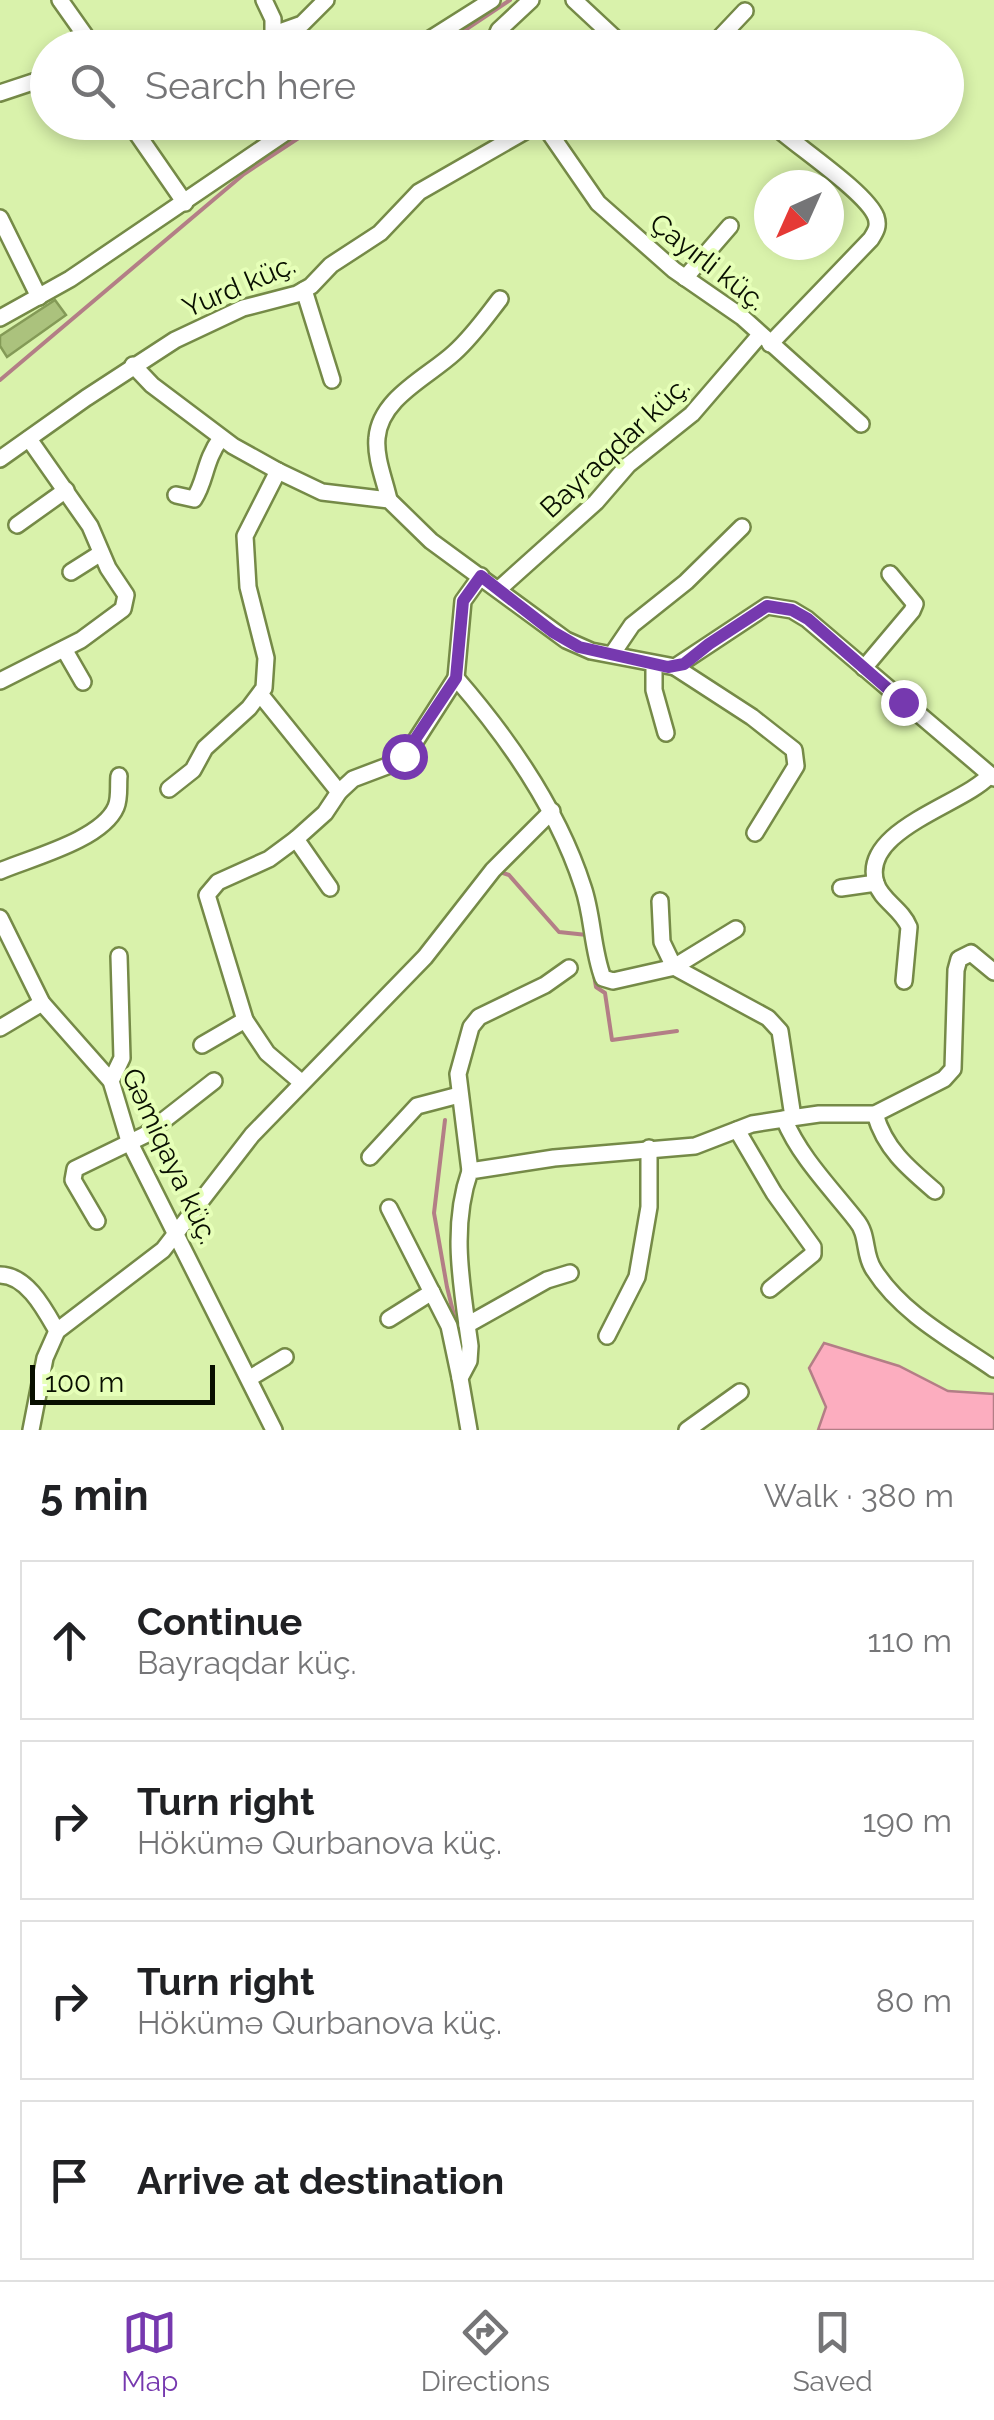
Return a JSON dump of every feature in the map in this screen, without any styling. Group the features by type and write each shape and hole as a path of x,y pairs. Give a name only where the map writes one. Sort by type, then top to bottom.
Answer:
{"street":[{"path":"60,0 81,30"},
{"path":"264,0 273,19 273,30"},
{"path":"292,30 326,0"},
{"path":"437,30 464,7 492,0"},
{"path":"499,30 531,0"},
{"path":"574,0 606,30"},
{"path":"727,30 745,11"},
{"path":"0,93 30,83"},
{"path":"141,140 185,203"},
{"path":"0,318 185,203 275,140"},
{"name":"Yurd küç.","path":"0,460 175,340 242,308 304,290 331,265 380,234 398,210 420,192 511,140"},
{"name":"Çayırli küç.","path":"554,140 598,203 685,278 719,299 861,424"},
{"name":"Bayraqdar küç.","path":"500,589 596,502 628,464 692,414 872,239 877,229 875,214 858,194 789,140"},
{"path":"0,218 39,297"},
{"path":"685,278 730,226"},
{"path":"304,290 332,380"},
{"path":"500,299 468,340 413,385 382,421 377,436 378,452 389,500 431,541 566,640 591,650 676,667 794,750 796,766 756,833"},
{"path":"134,365 152,385 221,438 278,471 322,492 389,500"},
{"path":"0,681 92,632 123,609 126,602 90,526 29,438"},
{"path":"176,495 194,499 198,495 206,462 221,438"},
{"path":"170,789 193,770 206,748 260,694 267,672 266,658 248,586 245,536 278,471"},
{"path":"17,524 66,490"},
{"path":"613,653 632,625 686,582 742,527"},
{"path":"71,572 101,552"},
{"path":"864,668 914,604 890,574"},
{"path":"301,1082 268,1053 244,1020 207,895 218,882 269,859 296,839 325,814 338,792 364,773 404,756 456,678 463,601 481,576"},
{"path":"676,667 767,606 792,610 808,619 992,776 919,817 878,855 874,866 876,882 908,927 904,981"},
{"path":"64,649 83,682"},
{"path":"654,664 654,690 666,734"},
{"path":"456,678 552,811 586,894 603,978 613,982 675,967 736,929"},
{"path":"260,694 338,792"},
{"path":"0,871 67,846 108,818 118,800 119,776"},
{"path":"32,1430 45,1358 57,1331 151,1261 176,1236 225,1168 301,1082 425,957 492,870 552,811"},
{"path":"296,839 330,888"},
{"path":"841,888 876,882"},
{"path":"660,901 662,942 675,967 776,1024 780,1031 788,1118 821,1178 860,1224 873,1269 928,1324 994,1369"},
{"name":"Gəmiqaya küç.","path":"1,924 42,1003 111,1081 129,1141 274,1430"},
{"path":"470,1171 554,1158 696,1146 736,1130 788,1118 875,1114 950,1074 956,970 960,960 971,953 994,972"},
{"path":"111,1081 122,1058 118,956"},
{"path":"460,1378 468,1361 458,1236 460,1206 470,1171 459,1095 462,1055 471,1027 479,1017 545,985 569,968"},
{"path":"0,1028 42,1003"},
{"path":"202,1045 244,1020"},
{"path":"97,1221 72,1174 75,1169 145,1134 214,1081"},
{"path":"370,1157 417,1106 459,1095"},
{"path":"875,1114 890,1148 935,1191"},
{"path":"736,1130 813,1247 813,1254 770,1289"},
{"path":"607,1336 637,1277 649,1206 649,1148"},
{"path":"390,1208 448,1326 469,1430"},
{"path":"467,1324 547,1280 570,1272"},
{"path":"0,1275 14,1277 25,1286 57,1331"},
{"path":"389,1319 432,1292"},
{"path":"250,1378 285,1357"},
{"path":"687,1430 740,1392"}],"shaded area":[{"path":"824,1343 899,1366 948,1391 994,1394 994,1430 818,1430 826,1407 809,1368"}],"building":[{"path":"55,300 66,315 7,357 0,346 0,336"}],"waterway":[{"path":"465,30 510,0"},
{"path":"0,380 244,174 296,140"},
{"path":"500,872 509,875 559,932 587,935"},
{"path":"593,969 596,987 605,993 612,1040 677,1031"},
{"path":"445,1120 434,1213 461,1344"}],"route":[{"path":"404,756 456,678 463,601 481,576 553,632 579,647 668,667 684,664 767,606 792,610 808,619 903,702"}]}
